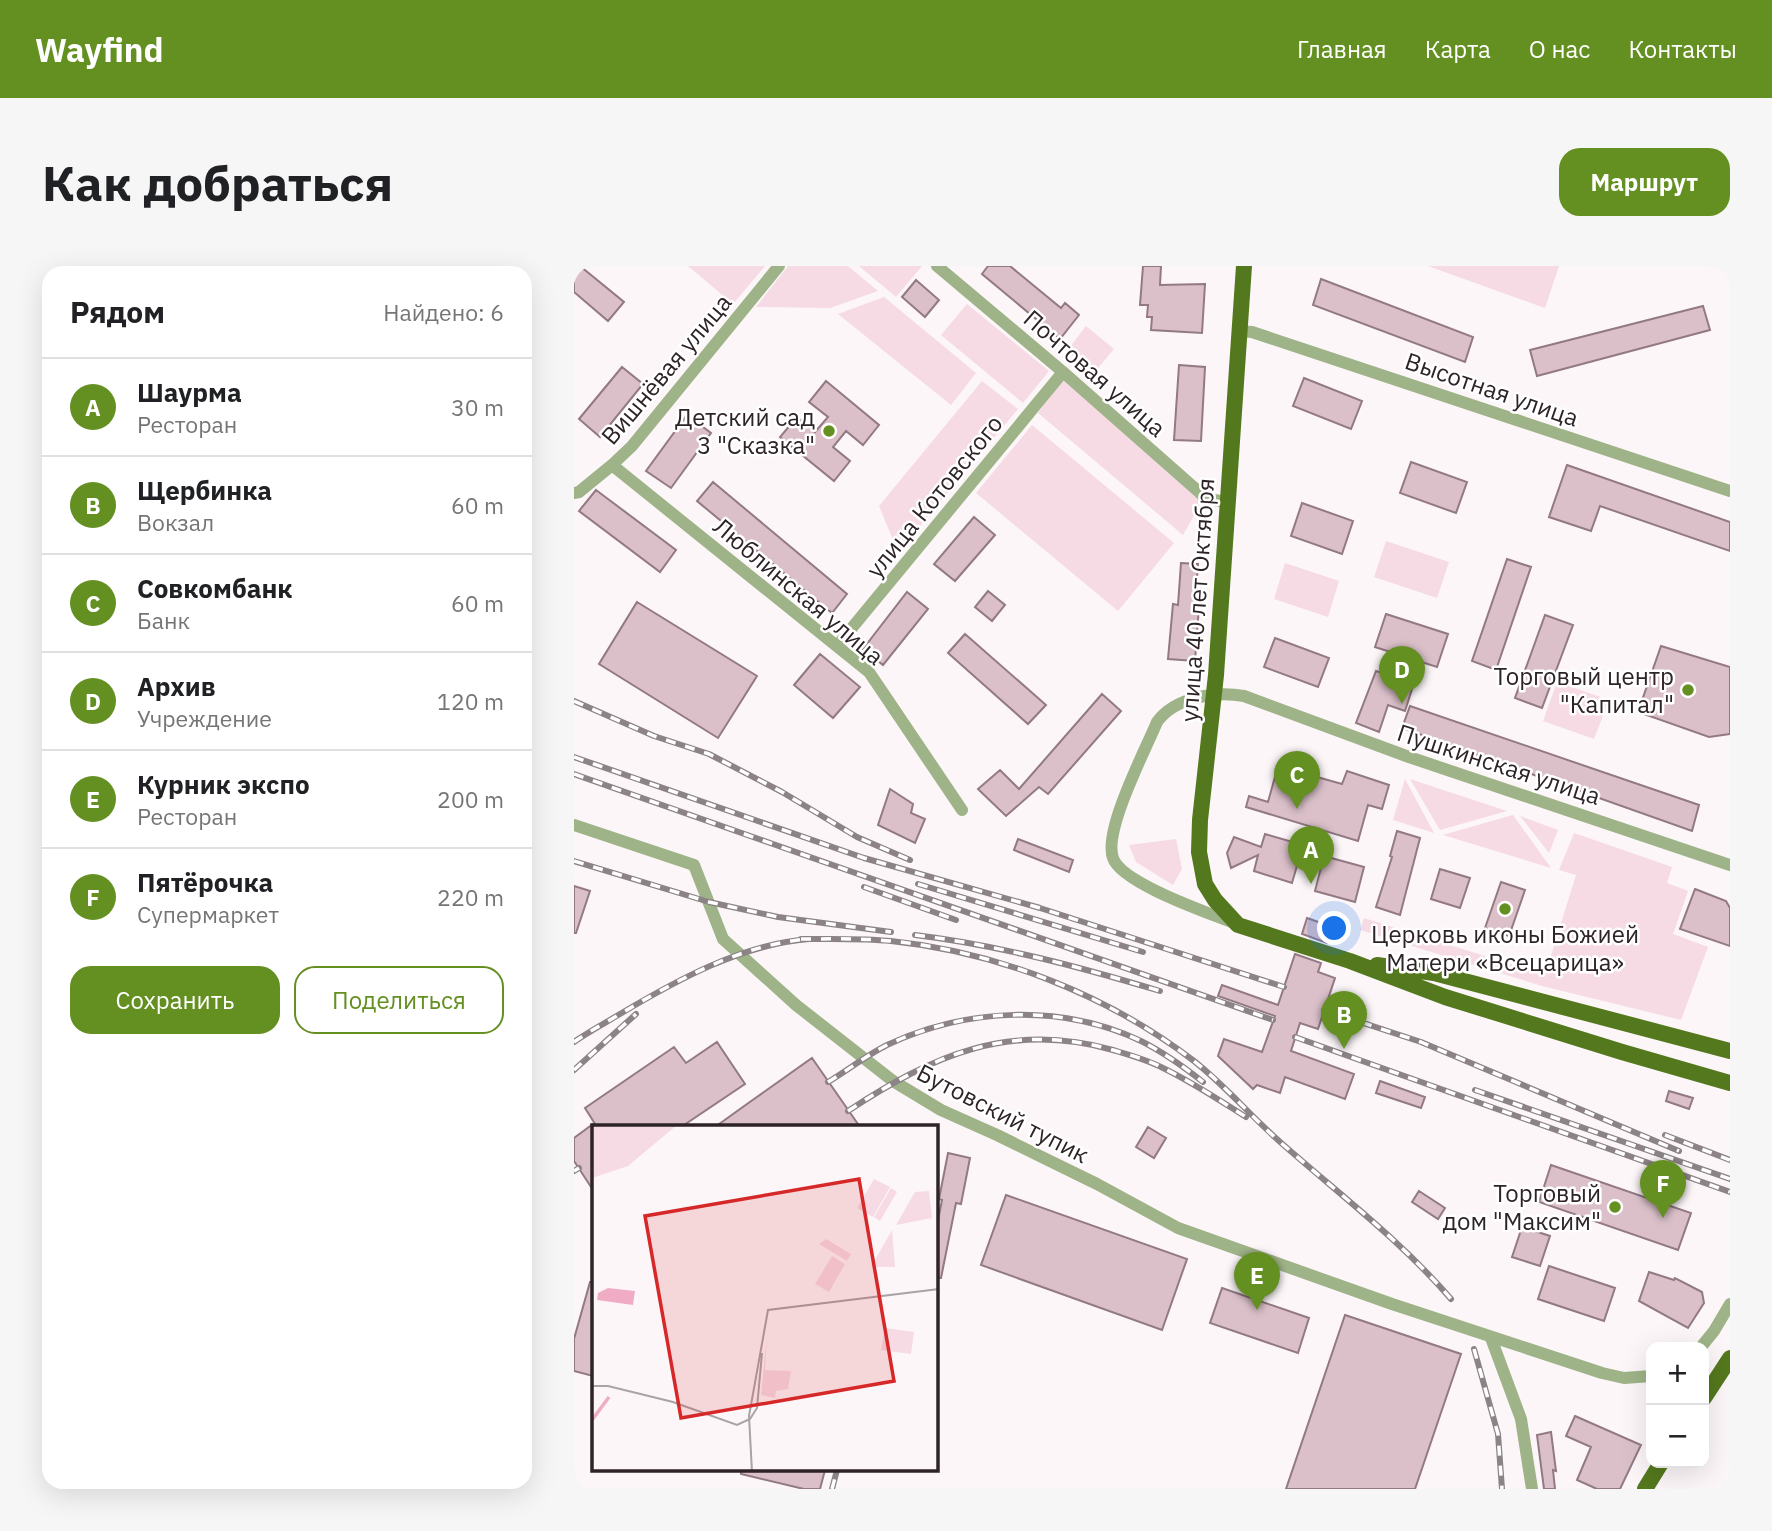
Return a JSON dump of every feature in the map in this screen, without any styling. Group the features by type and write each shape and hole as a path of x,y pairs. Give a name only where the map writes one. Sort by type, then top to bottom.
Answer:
{"main road":[{"name":"улица 40 лет Октября","path":"1238,925 1215,900 1205,884 1201,867 1200,820 1214,696 1244,266"},
{"path":"1238,925 1350,961 1444,997 1730,1083"},
{"path":"1350,961 1434,973 1730,1051"},
{"path":"1709,1390 1730,1358"},
{"path":"1645,1489 1658,1468"}],"street":[{"name":"Вишнёвая улица","path":"612,465 632,446 779,266"},
{"name":"Почтовая улица","path":"937,266 1207,499 1228,502"},
{"name":"Высотная улица","path":"1239,331 1252,332 1411,383 1730,491"},
{"name":"улица Котовского","path":"837,646 1063,372"},
{"path":"574,493 579,492 612,465"},
{"name":"Люблинская улица","path":"612,465 869,672 962,810"},
{"name":"Пушкинская улица","path":"1238,925 1171,898 1125,873 1113,859 1111,836 1157,722 1164,712 1175,705 1214,696 1244,696 1409,757 1730,865"},
{"name":"Бутовский тупик","path":"574,825 694,865 723,939 739,955 778,990 894,1081 941,1110 1097,1184 1178,1227 1491,1338"},
{"path":"1705,1342 1730,1304"},
{"path":"1491,1338 1602,1373 1624,1378 1646,1376"},
{"path":"1491,1338 1521,1419 1532,1489"}],"shaded area":[{"path":"688,266 765,266 733,304"},
{"path":"788,266 848,266 878,291 830,308 756,307"},
{"path":"859,266 922,266 896,297"},
{"path":"1428,266 1559,266 1545,308"},
{"path":"884,297 976,373 951,405 838,314"},
{"path":"967,304 1049,371 1023,403 941,335"},
{"path":"1086,326 1114,349 1094,373 1067,351"},
{"path":"1063,380 1203,500 1183,535 1038,413"},
{"path":"982,381 1018,409 898,552 879,506"},
{"path":"1032,425 1174,543 1118,611 976,493"},
{"path":"1386,541 1449,562 1437,598 1374,577"},
{"path":"1285,563 1339,581 1328,617 1274,599"},
{"path":"1557,682 1609,700 1594,739 1543,721"},
{"path":"1405,779 1434,833 1393,820"},
{"path":"1410,779 1507,811 1440,830"},
{"path":"1513,815 1551,868 1443,835"},
{"path":"1520,816 1558,830 1549,853"},
{"path":"1574,833 1672,867 1667,883 1688,891 1673,934 1708,947 1681,1020 1542,986 1360,930 1364,918 1545,975 1576,875 1559,870"},
{"path":"1176,839 1182,869 1173,885 1136,862 1129,845"}],"building":[{"path":"574,266 580,266 624,302 608,321 574,292"},
{"path":"988,266 1010,266 1061,308 1065,303 1079,315 1060,339 982,274"},
{"path":"1143,266 1161,266 1160,285 1205,284 1202,333 1151,330 1152,317 1147,317 1148,305 1140,305"},
{"path":"1321,279 1473,337 1465,362 1313,305"},
{"path":"916,280 939,300 925,317 902,297"},
{"path":"1703,306 1710,330 1537,376 1530,350"},
{"path":"1179,365 1205,367 1201,441 1174,440"},
{"path":"622,367 643,384 600,437 579,419"},
{"path":"1304,378 1362,401 1351,429 1293,406"},
{"path":"826,381 879,425 863,445 846,431 833,447 850,461 834,481 780,437 797,417 815,432 828,417 809,402"},
{"path":"687,415 711,433 671,488 646,471"},
{"path":"1411,462 1467,482 1456,513 1400,493"},
{"path":"1567,465 1730,522 1730,551 1600,506 1591,531 1549,517"},
{"path":"713,482 847,594 832,613 697,501"},
{"path":"596,490 676,550 660,572 579,511"},
{"path":"1302,503 1353,521 1342,554 1291,536"},
{"path":"974,517 995,535 955,581 934,564"},
{"path":"1507,559 1531,567 1496,670 1472,661"},
{"path":"1181,563 1198,564 1195,606 1199,606 1195,661 1168,659 1173,604 1178,605"},
{"path":"988,591 1005,605 992,621 975,607"},
{"path":"907,592 928,609 883,665 863,649"},
{"path":"637,602 757,676 718,738 599,664"},
{"path":"1386,614 1448,634 1437,667 1375,647"},
{"path":"1545,615 1573,625 1542,708 1515,698"},
{"path":"965,634 1046,705 1028,724 948,653"},
{"path":"1275,638 1329,658 1318,687 1264,667"},
{"name":"Торговый центр \"Капитал\"","path":"1661,646 1730,667 1730,734 1709,737 1638,712"},
{"path":"820,654 860,687 833,718 794,685"},
{"path":"1376,671 1414,683 1405,711 1388,705 1379,732 1356,723"},
{"path":"1102,694 1121,711 1048,794 1039,787 1006,816 978,789 1000,770 1019,789"},
{"path":"1410,706 1699,805 1692,831 1402,728"},
{"path":"1278,766 1342,784 1347,771 1389,785 1382,809 1368,805 1358,841 1246,807 1249,796 1268,802"},
{"path":"890,789 913,804 911,813 925,819 915,843 878,825"},
{"path":"1397,831 1420,838 1400,915 1376,907 1392,857 1390,856"},
{"path":"1265,834 1303,845 1292,883 1254,871 1258,855 1231,868 1227,853 1234,837 1261,847"},
{"path":"1018,839 1073,860 1069,872 1014,850"},
{"path":"1324,856 1364,867 1355,902 1315,891"},
{"path":"1440,869 1470,878 1460,908 1431,899"},
{"name":"Церковь иконы Божией Матери «Всецарица»","path":"1501,882 1525,890 1509,936 1485,928"},
{"path":"574,886 590,891 576,933 574,933"},
{"path":"1695,889 1726,901 1730,908 1730,946 1680,929"},
{"path":"1307,918 1333,927 1327,943 1302,934"},
{"path":"1295,954 1321,963 1318,972 1335,978 1318,1029 1300,1023 1291,1051 1354,1074 1345,1099 1285,1077 1280,1093 1257,1085 1253,1089 1218,1056 1224,1039 1262,1052 1275,1016 1218,996 1222,985 1278,1005"},
{"path":"717,1042 745,1084 684,1125 596,1125 585,1108 674,1047 686,1063"},
{"path":"812,1058 859,1125 718,1125"},
{"path":"1380,1081 1425,1097 1421,1108 1376,1093"},
{"path":"1669,1091 1693,1098 1689,1109 1666,1101"},
{"path":"593,1124 592,1188 574,1161 574,1138"},
{"path":"1148,1127 1166,1138 1154,1158 1136,1147"},
{"path":"948,1153 970,1158 961,1204 956,1203 941,1278 938,1278 938,1221 942,1200 939,1199"},
{"name":"Торговый дом \"Максим\"","path":"1551,1165 1691,1213 1678,1250 1539,1202"},
{"path":"1419,1191 1445,1208 1438,1219 1412,1202"},
{"path":"1006,1195 1187,1259 1162,1330 981,1265"},
{"path":"1522,1227 1550,1236 1540,1266 1512,1257"},
{"path":"1549,1266 1615,1288 1604,1321 1538,1299"},
{"path":"1649,1272 1674,1280 1675,1278 1702,1292 1704,1303 1688,1328 1639,1301"},
{"path":"592,1282 592,1376 574,1371 574,1339"},
{"path":"1222,1288 1309,1318 1298,1353 1210,1323"},
{"path":"1345,1315 1461,1354 1415,1489 1286,1489"},
{"path":"1575,1416 1641,1445 1620,1489 1597,1489 1577,1480 1591,1447 1566,1436"},
{"path":"1551,1432 1556,1471 1553,1470 1555,1489 1544,1489 1537,1435"},
{"path":"824,1472 820,1489 804,1489 741,1474"}],"railway":[{"path":"574,701 654,736 709,754 782,792 857,837 910,860"},
{"path":"574,757 864,858 1040,908 1284,987"},
{"path":"574,774 1273,1020"},
{"path":"574,861 709,902 778,917 891,932"},
{"path":"918,884 1143,952"},
{"path":"864,887 956,920"},
{"path":"915,935 1039,958 1160,991"},
{"path":"801,939 891,941 971,955 1050,980 1125,1016 1161,1037 1206,1071 1275,1137 1392,1239 1451,1299"},
{"path":"574,1042 664,989 711,966 759,948 809,939"},
{"path":"1324,1010 1421,1042 1679,1151"},
{"path":"574,1070 636,1014"},
{"path":"828,1082 887,1045 917,1033 981,1017 1014,1015 1079,1020 1110,1029 1157,1050 1203,1082"},
{"path":"1295,1037 1730,1192"},
{"path":"848,1111 942,1059 1006,1042 1040,1039 1076,1042 1145,1060 1184,1079 1246,1117"},
{"path":"1475,1090 1730,1179"},
{"path":"1665,1135 1730,1160"},
{"path":"574,1171 579,1168"},
{"path":"1474,1349 1498,1434 1502,1489"},
{"path":"832,1489 836,1472"}],"place":[{"name":"Детский сад 3 \"Сказка\"","path":"829,431"},
{"name":"Торговый центр \"Капитал\"","path":"1688,690"},
{"name":"Архив","path":"1402,704"},
{"name":"Совкомбанк","path":"1297,809"},
{"name":"Шаурма","path":"1311,884"},
{"name":"Церковь иконы Божией Матери «Всецарица»","path":"1505,909"},
{"name":"Щербинка","path":"1344,1049"},
{"name":"Торговый дом \"Максим\"","path":"1615,1207"},
{"name":"Пятёрочка","path":"1663,1218"},
{"name":"Курник экспо","path":"1257,1310"}]}
